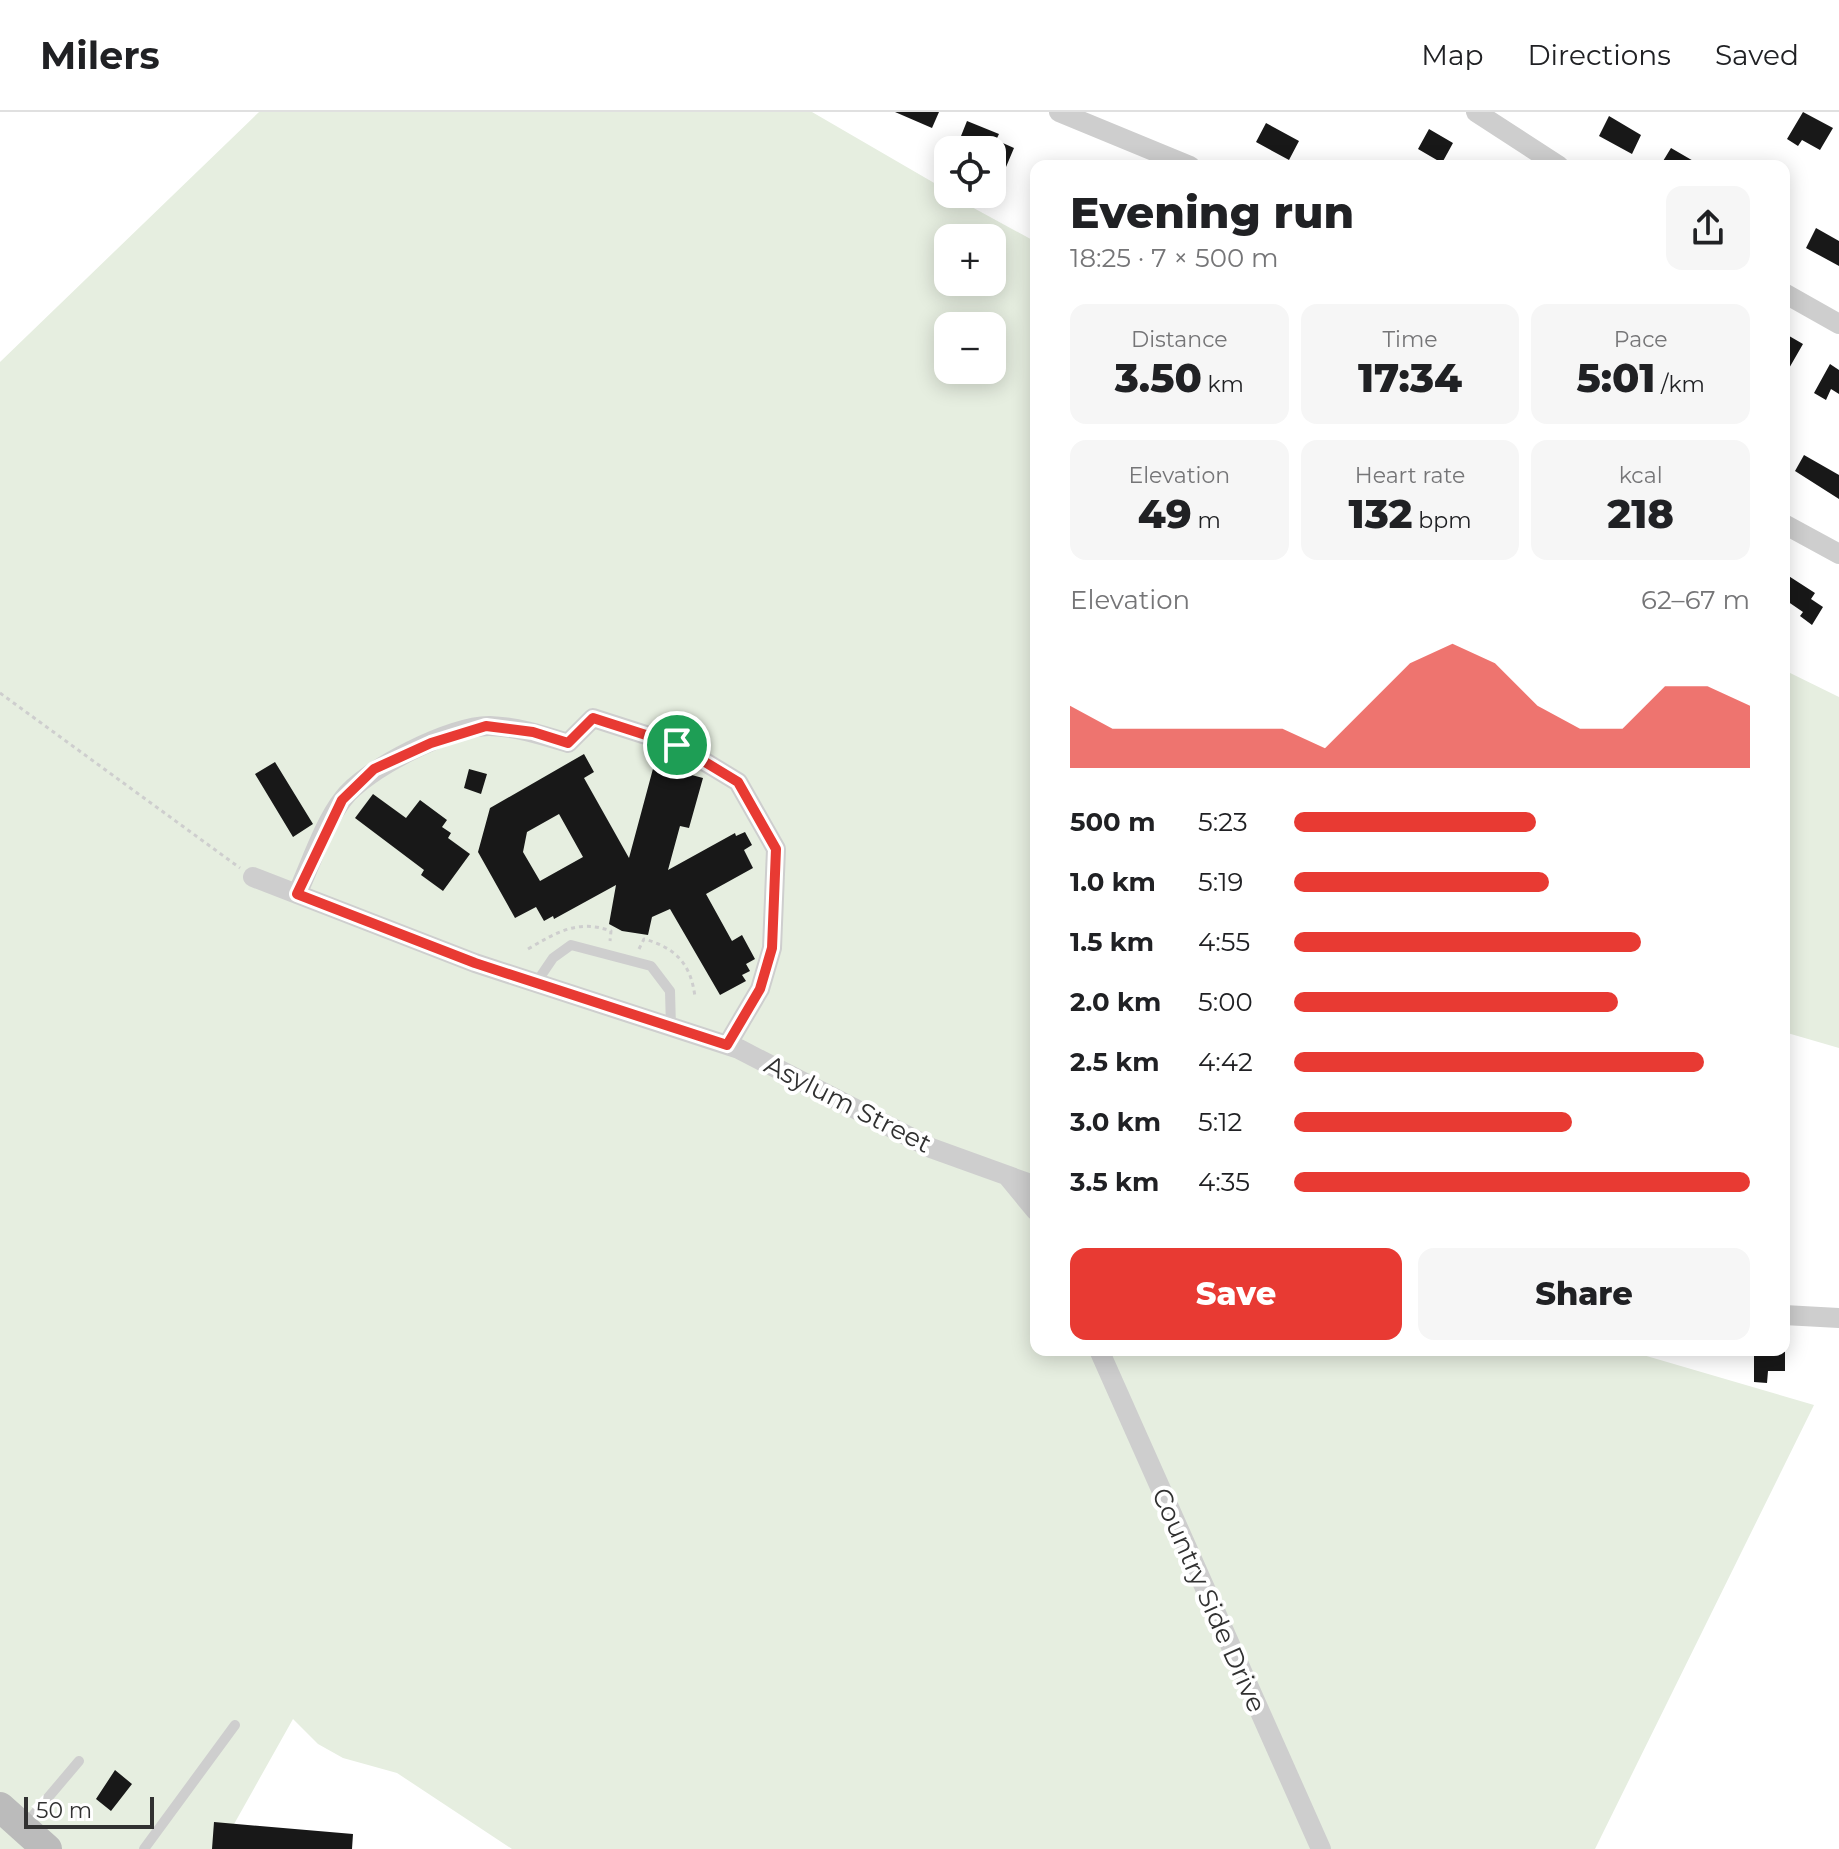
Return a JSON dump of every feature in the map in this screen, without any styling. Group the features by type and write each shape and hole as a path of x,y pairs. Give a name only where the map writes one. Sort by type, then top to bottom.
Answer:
{"street":[{"path":"1059,112 1175,160"},
{"path":"1479,113 1550,160"},
{"path":"1790,296 1839,324"},
{"path":"1790,527 1839,554"},
{"path":"297,894 342,800 374,769 431,743 486,726 533,732 568,743 593,718 677,745 738,782 776,849 772,948 760,989 727,1045"},
{"name":"Asylum Street","path":"253,877 536,983 727,1045 931,1148 1030,1184"},
{"path":"1006,1176 1030,1204"},
{"path":"1790,1315 1839,1318"},
{"name":"Country Side Drive","path":"1102,1356 1321,1849"},
{"path":"0,1807 47,1849"}],"lane":[{"path":"536,983 553,958 571,945 651,966 670,991 671,1027"},
{"path":"144,1849 235,1725"},
{"path":"23,1828 79,1761"}],"path":[{"path":"0,693 253,877"}],"shaded area":[{"path":"259,112 812,112 934,183 934,208 974,208 1003,224 934,224 934,296 1006,296 1006,226 1030,239 1030,1356 1647,1356 1814,1405 1595,1849 512,1849 397,1773 343,1758 318,1744 293,1719 220,1849 0,1849 0,362"},
{"path":"1790,673 1839,697 1839,1048 1790,1034"}],"building":[{"path":"895,112 939,112 932,128"},
{"path":"1803,112 1833,128 1820,150 1802,140 1798,146 1787,139"},
{"path":"1609,116 1641,135 1632,154 1599,136"},
{"path":"967,121 999,134 998,136 961,136"},
{"path":"1266,123 1299,141 1289,160 1256,142"},
{"path":"1429,129 1453,143 1444,160 1437,160 1418,149"},
{"path":"1006,144 1014,148 1006,167"},
{"path":"1671,148 1692,160 1664,160"},
{"path":"1816,228 1839,241 1839,266 1806,248"},
{"path":"1790,336 1803,344 1790,367"},
{"path":"1830,364 1839,370 1839,394 1831,389 1826,400 1814,393"},
{"path":"1804,455 1839,475 1839,499 1795,471"},
{"path":"1790,577 1815,593 1811,599 1823,607 1812,625 1800,616 1803,612 1790,603"},
{"path":"584,754 594,772 584,778 629,858 654,765 703,778 689,828 680,826 668,870 735,833 736,836 745,832 752,845 744,850 753,868 706,894 732,941 742,935 755,959 746,964 750,971 742,975 746,981 720,995 670,909 652,917 648,935 622,931 609,924 616,885 554,919 553,916 544,921 536,907 515,918 478,852 490,808","holes":["559,814 583,857 540,881 523,852 527,832"]},
{"path":"275,762 313,824 293,837 255,774"},
{"path":"469,769 487,774 481,794 464,788"},
{"path":"373,794 406,818 420,800 447,820 442,827 451,833 448,838 470,854 443,891 421,875 424,870 355,818"},
{"path":"1754,1356 1785,1356 1785,1371 1768,1371 1767,1383 1754,1382"},
{"path":"115,1770 132,1784 111,1811 96,1799"},
{"path":"214,1822 353,1834 352,1849 212,1849"}],"route":[{"path":"593,718 677,745 738,782 776,849 772,948 760,989 727,1045 475,963 297,894 342,800 374,769 431,743 486,726 533,732 568,743 593,718"}]}
